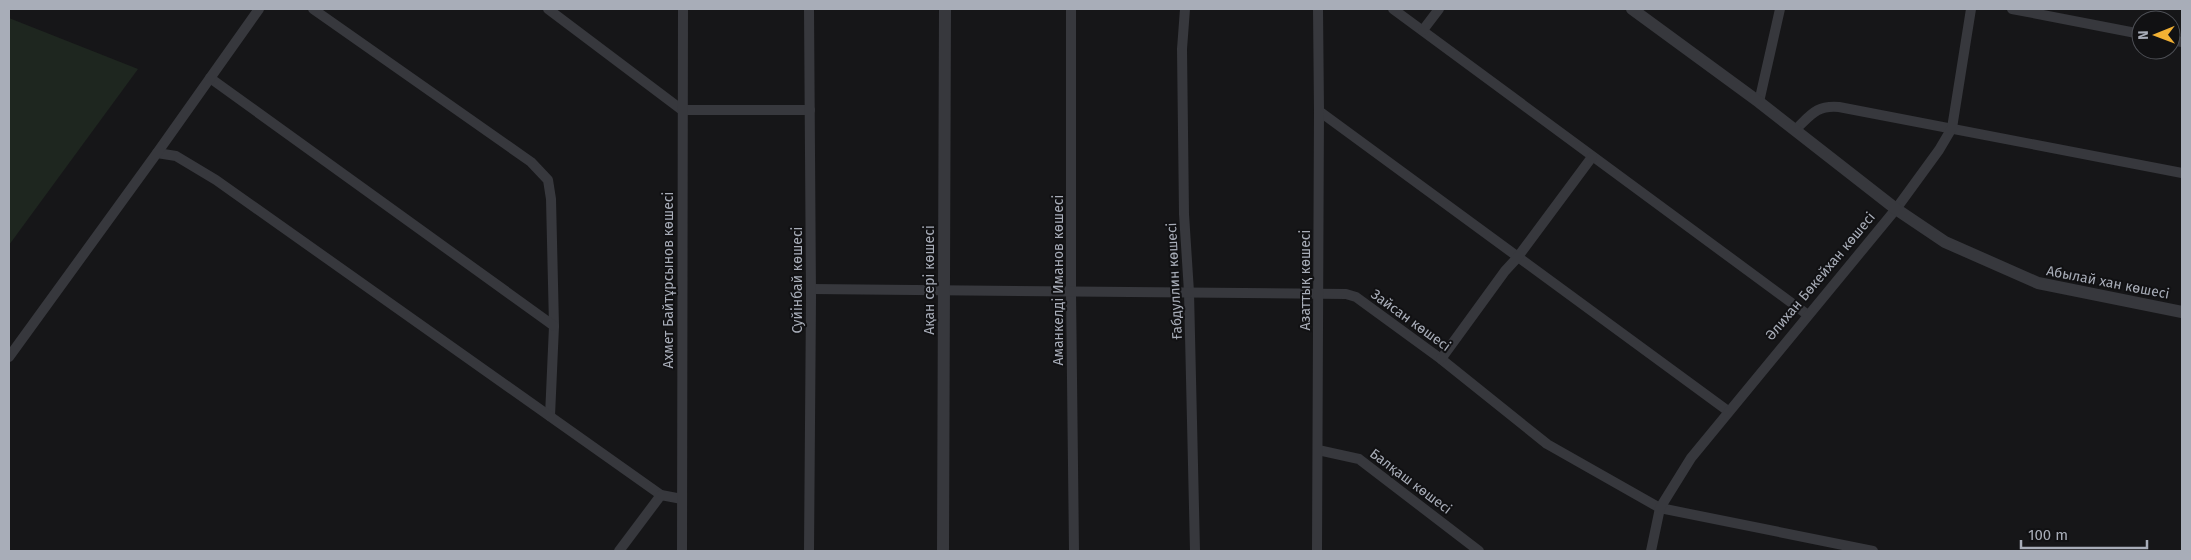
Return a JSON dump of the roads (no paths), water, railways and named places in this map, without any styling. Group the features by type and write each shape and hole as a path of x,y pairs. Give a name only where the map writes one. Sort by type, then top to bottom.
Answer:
{"street":[{"path":"9,357 259,9"},
{"path":"313,9 531,162 548,180 551,199 554,326 550,416"},
{"path":"548,9 682,110 810,110"},
{"name":"Ахмет Байтұрсынов көшесі","path":"682,551 683,9"},
{"name":"Суйінбай көшесі","path":"809,9 811,289 809,551"},
{"name":"Ақан сері көшесі","path":"943,551 945,9"},
{"name":"Аманкелді Иманов көшесі","path":"1071,9 1071,292 1074,551"},
{"name":"Ғабдуллин көшесі","path":"1185,9 1182,49 1184,214 1190,292 1195,551"},
{"name":"Азаттық көшесі","path":"1316,551 1320,111 1318,9"},
{"path":"1393,9 1808,315"},
{"path":"1423,30 1439,9"},
{"name":"Әлихан Бөкейхан көшесі","path":"1632,9 1759,102 1896,209 1691,458 1660,508 1651,551"},
{"path":"1759,102 1780,9"},
{"path":"1896,209 1939,150 1952,128 1971,9"},
{"path":"2012,9 2131,32"},
{"path":"210,78 554,326"},
{"path":"1795,130 1816,110 1826,106 1952,128 2182,173"},
{"path":"1320,111 1517,258 1728,411"},
{"path":"157,153 176,156 216,180 661,495 682,499"},
{"path":"1442,359 1504,271 1517,258 1592,157"},
{"name":"Абылай хан көшесі","path":"1896,209 1945,242 2038,283 2182,312"},
{"name":"Зайсан көшесі","path":"811,289 1346,294 1356,297 1442,359 1547,444 1660,508 1873,551"},
{"name":"Балқаш көшесі","path":"1318,450 1359,459 1479,551"},
{"path":"619,551 661,495"}]}
